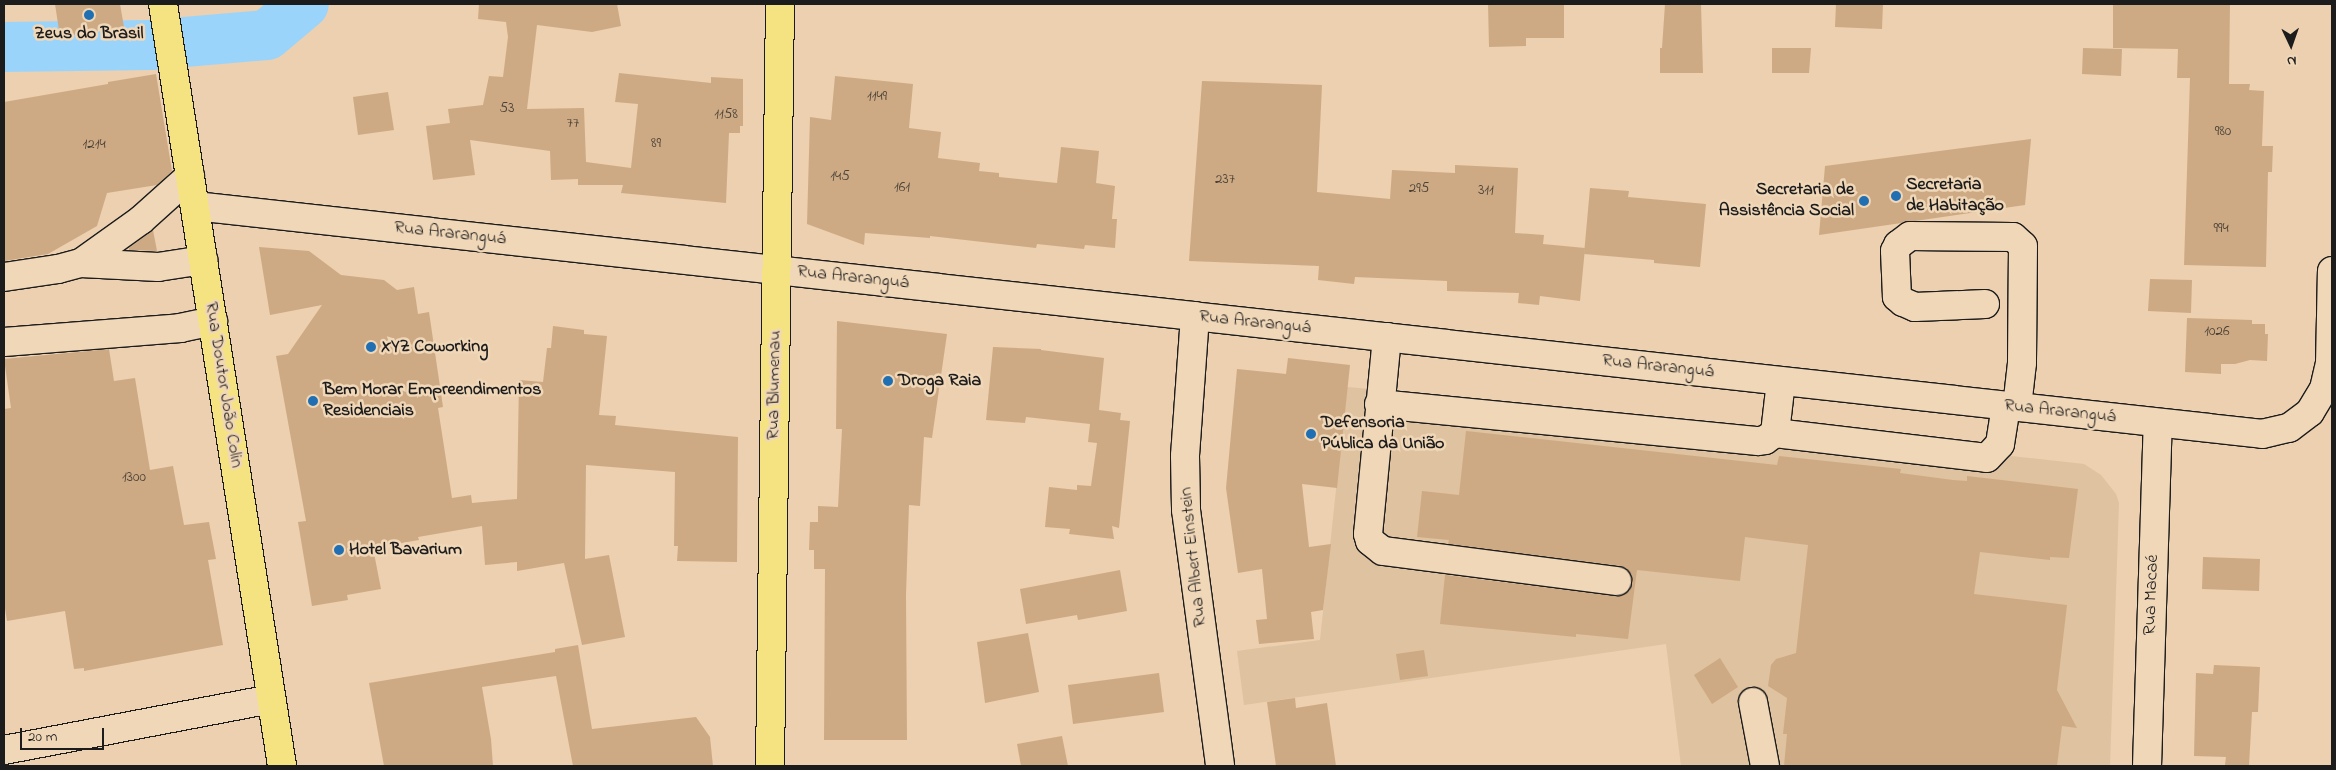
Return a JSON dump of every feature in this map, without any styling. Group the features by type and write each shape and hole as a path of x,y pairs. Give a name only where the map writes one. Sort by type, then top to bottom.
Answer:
{"main road":[{"name":"Rua Blumenau","path":"770,766 780,4"},
{"name":"Rua Doutor João Colin","path":"165,12 282,766"}],"street":[{"path":"81,263 141,220 190,176"},
{"name":"Rua Araranguá","path":"195,206 2262,434 2289,428 2310,412 2324,389 2330,364 2332,271"},
{"path":"1379,404 1758,441 1765,440 1775,433 1987,458 2000,444 2022,363 2025,260 2023,246 2013,237 1910,236 1898,245 1895,251 1898,297 1903,302 1915,306 1985,304"},
{"path":"4,277 58,269 81,263 158,267 203,260"},
{"name":"Rua Albert Einstein","path":"1196,316 1185,456 1186,510 1220,766"},
{"path":"4,342 180,328 213,321"},
{"path":"1387,338 1379,404 1368,534 1370,541 1383,551 1617,581"},
{"path":"1775,433 1781,381"},
{"name":"Rua Macaé","path":"2147,766 2158,423"},
{"path":"4,750 272,699"},
{"path":"1753,702 1765,766"}],"shaded area":[{"path":"1347,387 1474,398 2084,464 2101,475 2116,494 2119,503 2110,766 1681,766 1666,644 1244,705 1237,651 1320,640"}],"building":[{"name":"Zeus do Brasil","path":"55,4 120,4 124,27 60,37"},
{"path":"479,4 617,4 621,26 592,32 537,25 527,109 584,108 586,162 631,168 638,104 615,102 619,73 711,83 711,77 743,79 743,126 740,126 740,133 729,133 726,203 621,193 623,185 578,185 578,179 551,180 550,151 470,140 475,175 433,180 426,126 450,123 448,109 483,105 489,76 503,77 508,37 506,22 478,19"},
{"path":"1488,4 1564,5 1564,38 1526,38 1526,46 1489,47"},
{"path":"1665,4 1701,4 1703,73 1660,73 1660,48 1662,48"},
{"path":"1836,4 1883,4 1882,29 1835,27"},
{"path":"2113,4 2230,4 2229,84 2250,84 2249,90 2264,91 2262,146 2273,146 2272,172 2268,172 2266,267 2184,265 2190,78 2177,78 2178,49 2113,48"},
{"path":"1772,48 1811,48 1809,73 1772,73"},
{"path":"2083,48 2122,49 2121,76 2082,74"},
{"path":"156,74 172,171 157,185 107,193 97,226 48,254 4,261 4,102"},
{"path":"835,76 913,84 909,128 941,132 938,158 980,163 979,171 999,173 999,177 1057,183 1061,147 1099,151 1096,183 1115,186 1112,219 1117,219 1115,248 1085,245 1084,249 1037,244 1036,248 930,236 930,238 865,233 864,245 807,224 810,117 831,120"},
{"path":"1202,81 1322,85 1317,192 1390,199 1392,170 1455,173 1455,165 1518,168 1515,233 1544,235 1543,244 1585,248 1580,301 1540,296 1539,305 1518,303 1519,293 1447,291 1447,281 1355,277 1354,284 1318,280 1319,266 1189,261"},
{"path":"388,92 394,130 358,135 353,97"},
{"path":"2031,139 2025,205 1819,235 1825,166"},
{"path":"1590,188 1629,191 1628,197 1706,204 1700,267 1654,263 1654,260 1584,254"},
{"path":"153,230 157,251 129,250 129,248"},
{"path":"259,247 309,251 341,275 384,280 397,290 414,287 418,314 429,312 443,407 438,408 452,498 471,495 472,503 517,499 519,380 543,382 547,348 551,348 553,326 584,330 584,334 607,336 599,415 616,416 615,425 738,437 737,562 677,561 678,546 674,546 675,472 586,465 585,559 609,555 625,637 582,645 564,563 517,571 517,562 485,565 482,526 418,537 419,540 373,548 381,589 347,595 348,600 312,606 298,522 306,521 276,356 288,354 322,305 270,315"},
{"path":"2150,279 2192,280 2191,313 2148,311"},
{"path":"2187,318 2252,320 2252,324 2265,324 2265,334 2268,334 2267,361 2250,360 2235,364 2221,364 2221,374 2185,372"},
{"path":"837,321 947,334 932,438 924,437 920,506 909,505 906,595 907,740 824,740 825,569 814,569 814,550 809,550 810,522 818,522 818,506 838,507 842,429 836,429"},
{"path":"993,347 1041,349 1104,358 1099,410 1121,413 1120,420 1130,421 1119,528 1112,526 1114,539 1069,534 1070,529 1045,527 1049,487 1077,490 1077,485 1091,486 1097,443 1088,442 1090,424 1026,417 1025,423 986,420"},
{"path":"109,349 114,381 135,378 150,470 173,466 184,525 209,522 216,559 208,560 223,645 84,671 84,668 74,669 65,611 7,621 4,602 4,409 11,408 4,359"},
{"path":"1288,358 1350,365 1337,488 1302,484 1309,547 1331,544 1323,610 1311,612 1314,639 1259,644 1256,620 1267,619 1262,569 1238,573 1226,488 1237,369 1286,374"},
{"path":"1466,431 1777,465 1779,456 1901,469 1900,473 1953,480 1967,481 1967,476 2078,489 2069,558 2050,557 2050,560 1980,552 1974,594 2067,605 2057,690 2077,728 2062,726 2057,766 1784,766 1787,734 1783,734 1787,698 1768,686 1771,665 1776,659 1796,653 1808,545 1745,537 1740,581 1637,570 1628,639 1576,634 1576,637 1440,624 1445,575 1615,596 1623,595 1630,590 1632,583 1631,575 1626,568 1619,566 1448,544 1449,540 1417,537 1422,491 1459,495"},
{"path":"2203,557 2260,559 2259,591 2202,589"},
{"path":"1120,570 1127,611 1078,620 1077,615 1026,624 1020,589"},
{"path":"1028,633 1039,692 985,703 977,642"},
{"path":"578,645 592,729 696,717 710,737 713,766 573,766 556,676 482,687 491,739 493,766 384,766 369,683 555,652 555,649"},
{"path":"1424,650 1428,676 1400,680 1396,654"},
{"path":"1720,658 1738,687 1712,704 1694,675"},
{"path":"2214,665 2260,667 2258,712 2252,712 2249,766 2225,765 2226,757 2194,756 2196,673 2213,674"},
{"path":"1159,673 1164,712 1073,724 1068,685"},
{"path":"1295,698 1296,708 1327,703 1336,766 1276,766 1267,702"},
{"path":"1062,736 1068,766 1021,766 1017,744"}],"waterway":[{"path":"4,47 150,45 267,35 304,4"}],"place":[{"name":"Zeus do Brasil","path":"89,15"},
{"name":"Secretaria de Habitação","path":"1896,196"},
{"name":"Secretaria de Assistência Social","path":"1864,201"},
{"name":"XYZ Coworking","path":"371,347"},
{"name":"Droga Raia","path":"888,381"},
{"name":"Bem Morar Empreendimentos Residenciais","path":"313,401"},
{"name":"Defensoria Pública da União","path":"1311,434"},
{"name":"Hotel Bavarium","path":"339,550"}]}
